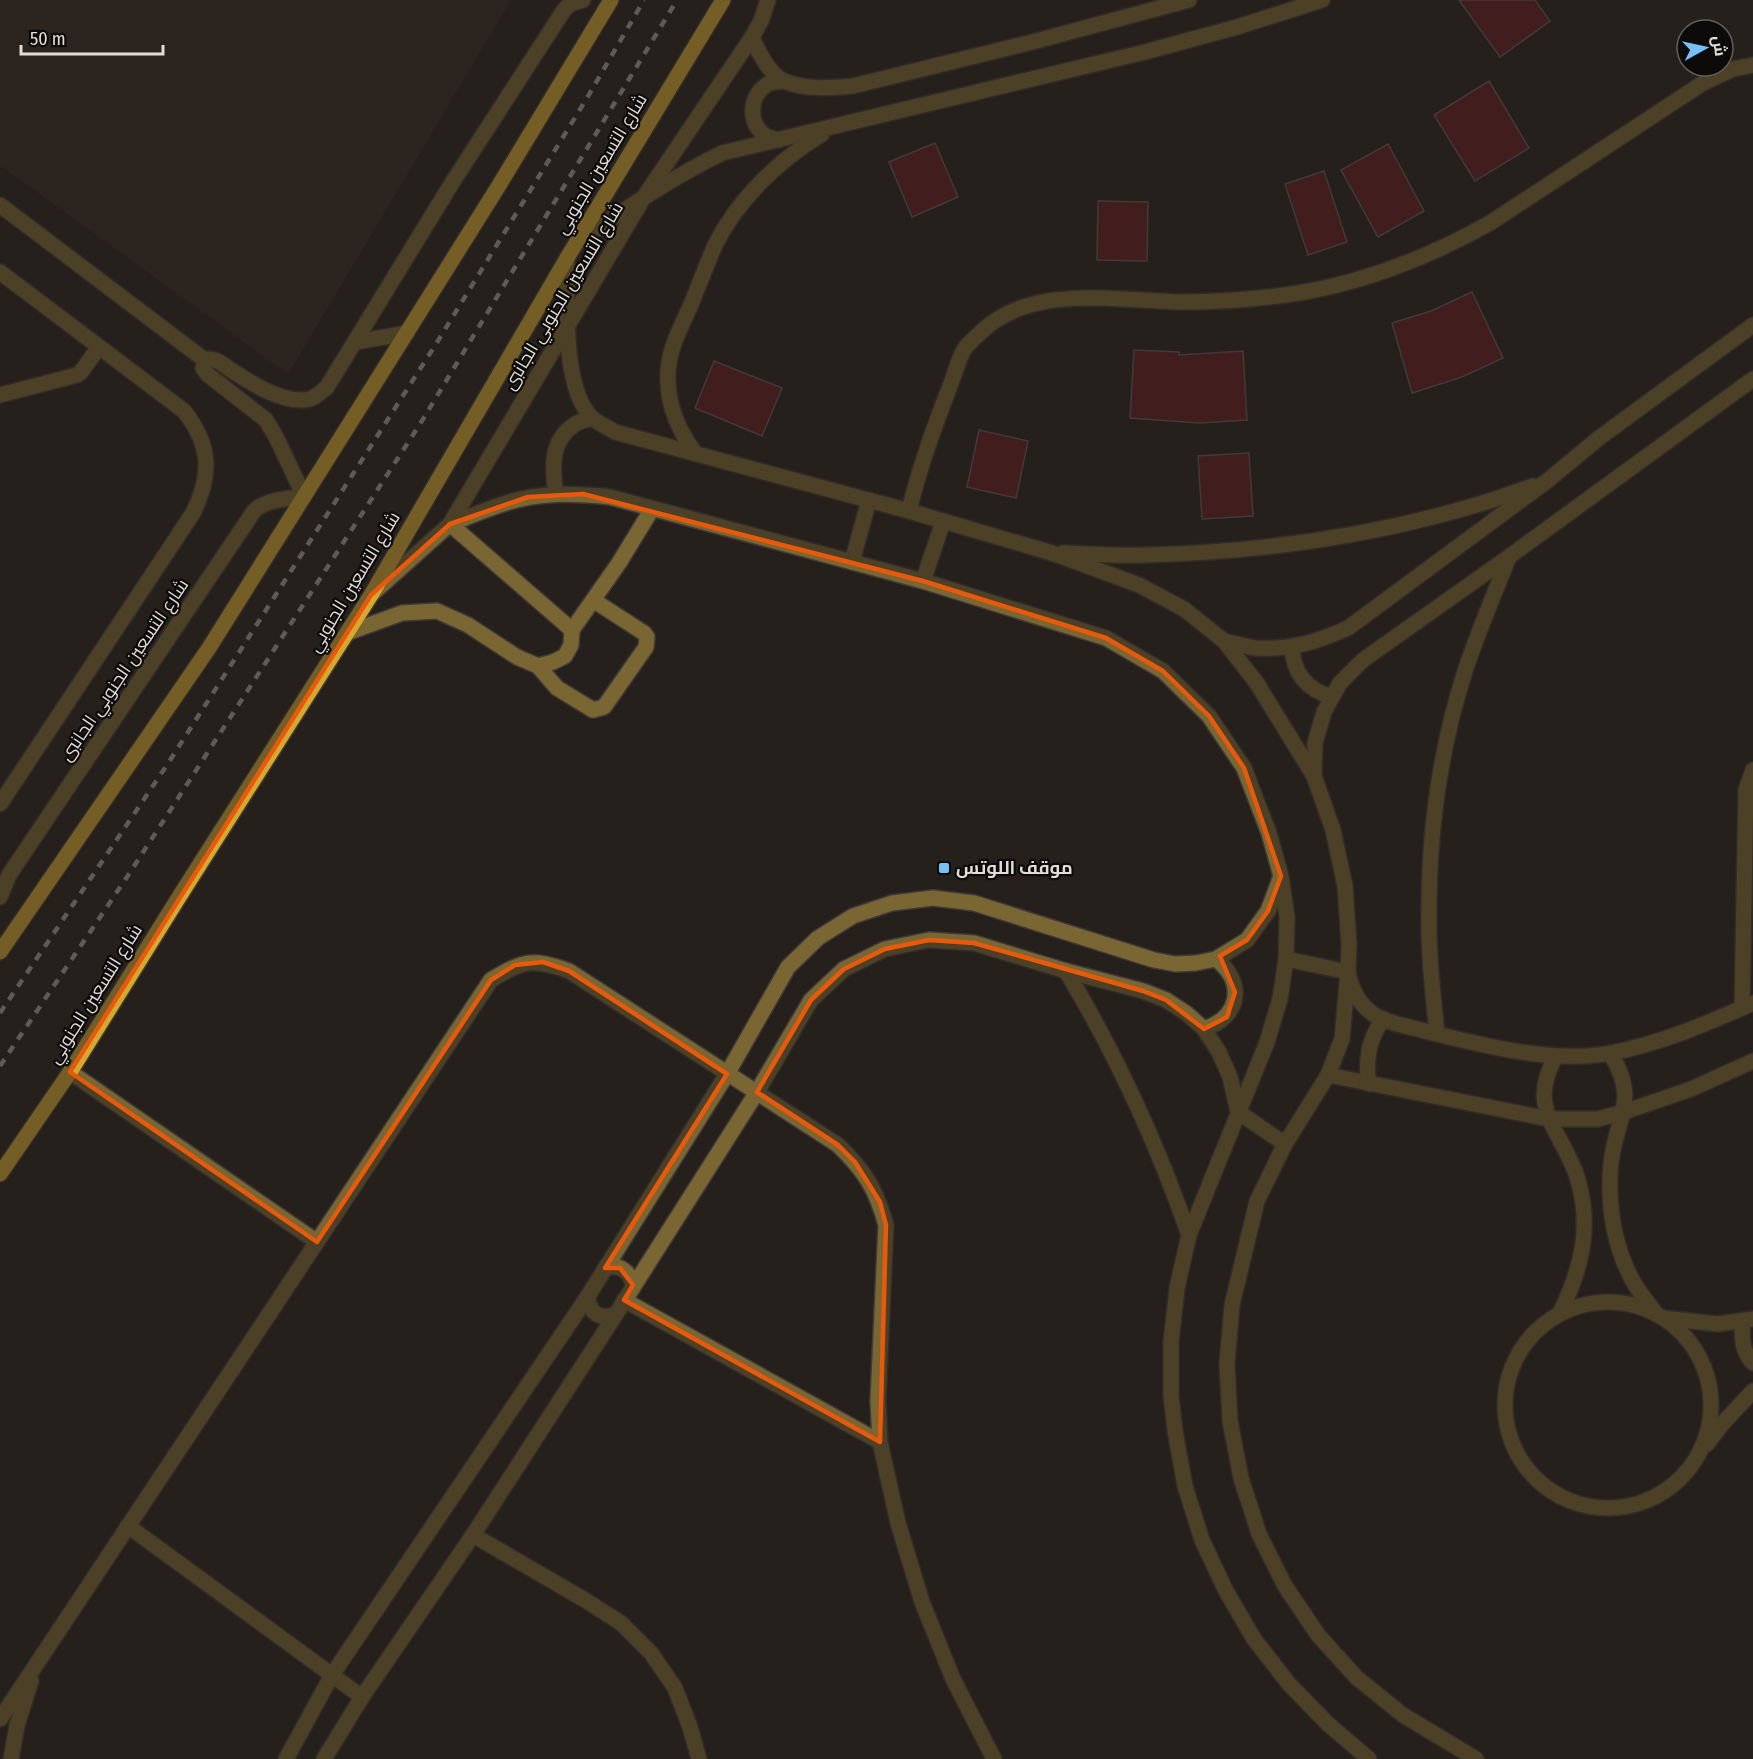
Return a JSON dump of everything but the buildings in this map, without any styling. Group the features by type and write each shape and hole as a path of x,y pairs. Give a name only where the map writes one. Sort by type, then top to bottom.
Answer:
{"main road":[{"path":"0,947 209,648 498,187 611,0"},
{"name":"شارع التسعين الجنوبي","path":"0,1174 70,1072 178,897 371,595 567,258 723,0"}],"street":[{"path":"304,496 266,420 207,374 203,368 206,361 216,360 252,384 278,396 303,400 315,397 327,387 452,183 564,9 570,4 583,0"},
{"name":"شارع التسعين الجنوبي الجانبى","path":"371,595 450,524 644,197 752,37 761,21 768,0"},
{"path":"779,140 767,136 757,128 752,116 753,103 759,91 769,83 782,81 812,87 854,86 1036,42 1190,0"},
{"path":"578,242 644,197 722,153 1145,52 1237,27 1322,0"},
{"path":"752,37 760,57 782,81"},
{"path":"909,511 931,433 965,349 982,330 1003,316 1026,305 1050,299 1183,302 1242,300 1300,292 1369,275 1414,260 1468,236 1490,223 1703,83 1733,69 1753,64"},
{"path":"696,454 673,412 668,383 670,353 716,244 735,214 775,169 812,140 833,128"},
{"path":"0,205 206,361"},
{"path":"567,258 568,327 573,381 581,401 592,418 615,432 909,511 1052,553 1148,590 1184,609 1224,641 1256,682 1314,776 1333,830 1345,886 1349,944 1342,1039 1328,1075 1285,1144 1257,1202 1232,1305 1227,1363 1230,1421 1241,1478 1259,1534 1285,1586 1318,1635 1357,1678 1403,1715 1476,1759"},
{"path":"0,272 184,411 194,424 202,442 206,460 206,481 193,513 0,804"},
{"path":"1224,641 1256,648 1292,647 1319,641 1348,628 1753,325"},
{"path":"356,342 407,333"},
{"path":"0,395 77,375 99,347"},
{"path":"1314,776 1315,743 1324,712 1340,683 1363,660 1753,379"},
{"path":"556,494 552,474 553,455 561,438 574,424 592,418"},
{"path":"1052,553 1144,555 1212,552 1346,536 1477,505 1547,481"},
{"path":"572,630 450,524 504,503 528,497 556,494 610,497 923,581 1106,638 1164,671 1209,716 1244,768 1269,833 1281,876 1287,917 1286,959 1280,999 1267,1042 1189,1235 1177,1288 1171,1342 1171,1396 1174,1431 1185,1486 1202,1540 1226,1591 1254,1640 1289,1684 1328,1724 1369,1759"},
{"name":"شارع التسعين الجنوبي الجانبى","path":"0,897 9,875 254,511 260,505 304,496"},
{"path":"852,562 869,500"},
{"path":"537,666 565,656 570,645 572,630 619,563 652,509"},
{"path":"923,581 943,522"},
{"path":"1437,1034 1428,912 1431,851 1438,790 1465,670 1485,612 1510,556"},
{"path":"347,633 402,613 437,611 468,625 517,657 537,666 557,688 593,710 604,707 648,642 644,633 593,600"},
{"path":"1292,647 1295,667 1306,684 1323,695 1332,697"},
{"path":"1348,972 1358,999 1365,1007 1383,1019 1493,1047 1556,1056 1610,1053 1648,1044 1698,1028 1747,1005 1746,790 1753,770"},
{"path":"286,1759 332,1675 588,1296 727,1074 788,967 818,938 853,916 892,903 933,898 974,903 1154,960 1175,964 1216,959 1246,940 1269,911 1281,876"},
{"path":"324,1759 362,1697 473,1535 633,1286 757,1092 811,1000 844,969 885,949 929,940 974,943 1166,1000 1186,1012 1204,1029 1219,1052 1230,1077 1238,1112 1285,1144"},
{"path":"1204,1029 1216,1025 1227,1017 1233,1005 1235,992 1233,979 1226,967 1216,959"},
{"path":"1286,959 1348,972"},
{"path":"0,1719 491,980 515,965 543,962 568,971 838,1145 869,1181 880,1202 886,1225 878,1401 880,1442 898,1523 922,1602 953,1679 994,1759"},
{"path":"1066,971 1136,1099 1159,1153 1189,1235"},
{"path":"1369,1084 1368,1050 1383,1019"},
{"path":"1610,1053 1624,1087 1624,1112 1611,1160 1609,1193 1613,1226 1622,1257 1637,1287 1660,1316 1684,1335 1699,1357 1708,1382 1710,1417 1707,1434 1696,1459"},
{"path":"1556,1056 1548,1070 1544,1087 1544,1103 1549,1119 1568,1154 1578,1180 1583,1207 1584,1235 1580,1262 1572,1288 1560,1313"},
{"path":"1328,1075 1549,1119 1598,1119 1691,1089 1753,1061"},
{"path":"70,1072 317,1242"},
{"path":"605,1268 613,1266 627,1272 632,1278 633,1286"},
{"path":"588,1296 590,1309 595,1314 602,1317 615,1314"},
{"path":"624,1300 880,1442"},
{"path":"1753,1363 1744,1350 1742,1340 1748,1320 1718,1324 1660,1316 1633,1305 1608,1302 1583,1305 1560,1313 1538,1329 1520,1351 1507,1386 1505,1404 1508,1432 1519,1457 1536,1479 1558,1496 1584,1506 1611,1509 1639,1504 1661,1494 1681,1479 1723,1423 1753,1391"},
{"path":"128,1526 362,1697"},
{"path":"473,1535 621,1623 651,1653 675,1688 699,1759"},
{"path":"11,1759 17,1725 35,1667"}],"highlighted area":[{"path":"583,494 923,581 1106,638 1163,671 1209,716 1244,768 1281,876 1268,911 1247,940 1220,956 1235,992 1227,1017 1204,1029 1166,1000 1143,991 974,943 929,940 885,949 844,969 811,1000 757,1092 838,1145 855,1162 880,1202 886,1225 880,1442 624,1300 633,1285 620,1268 605,1268 727,1074 569,971 543,962 515,965 491,980 317,1242 70,1072 371,595 450,524 528,497"}],"shaded area":[{"path":"0,0 511,0 288,374 0,165"}],"railway":[{"path":"0,1013 167,765 436,344 587,98 644,0"},
{"path":"0,1066 129,874 420,424 677,0"}],"place":[{"name":"موقف اللوتس","path":"944,868"}]}
